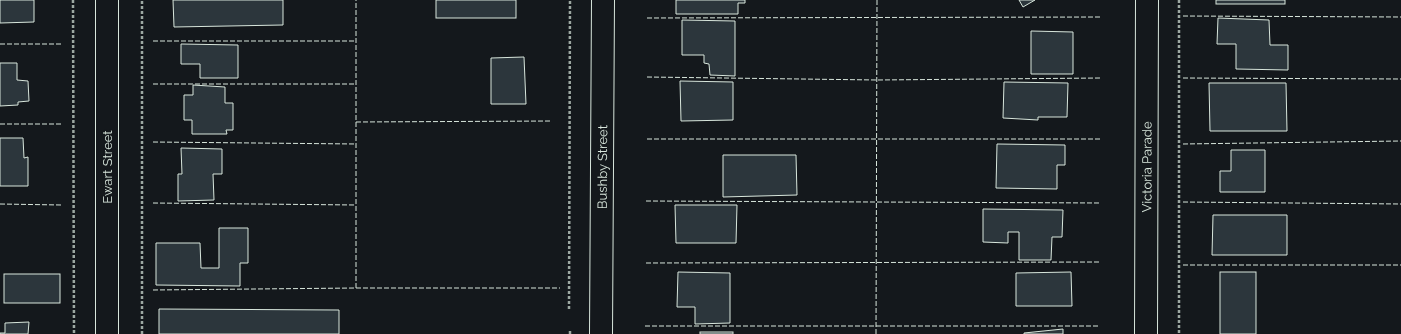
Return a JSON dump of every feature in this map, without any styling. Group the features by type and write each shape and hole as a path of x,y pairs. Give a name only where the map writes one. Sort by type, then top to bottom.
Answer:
{"street":[{"name":"Ewart Street","path":"107,0 107,334"},
{"name":"Bushby Street","path":"600,334 603,0"},
{"name":"Victoria Parade","path":"1146,334 1147,0"}],"path":[{"path":"73,0 74,334"},
{"path":"142,0 142,334"},
{"path":"569,309 570,0"},
{"path":"1179,0 1179,334"}],"building":[{"path":"0,0 34,0 34,22 0,23"},
{"path":"173,0 283,0 283,25 174,27"},
{"path":"436,0 516,0 516,18 436,18"},
{"path":"676,0 745,0 745,3 738,3 738,14 676,14"},
{"path":"1019,0 1035,0 1023,7"},
{"path":"1216,0 1285,0 1285,4 1216,4"},
{"path":"1218,18 1269,20 1270,45 1288,45 1288,70 1236,69 1236,44 1217,44"},
{"path":"682,20 735,21 735,76 710,75 709,64 704,63 704,55 682,55"},
{"path":"1031,31 1073,32 1073,74 1031,74"},
{"path":"181,44 238,45 238,78 200,78 200,64 181,64"},
{"path":"524,57 526,104 491,104 491,58"},
{"path":"0,63 17,63 17,80 28,81 29,101 18,102 18,105 0,106"},
{"path":"680,81 733,82 733,120 681,121"},
{"path":"1004,82 1068,83 1067,117 1038,117 1038,120 1003,118"},
{"path":"1209,83 1286,83 1287,131 1210,131"},
{"path":"193,85 225,87 225,103 233,103 233,130 226,130 227,134 192,134 192,120 184,120 184,95 193,95"},
{"path":"0,138 23,138 24,158 28,157 28,186 0,186"},
{"path":"997,144 1065,145 1065,165 1057,165 1057,189 996,188"},
{"path":"181,148 222,149 222,174 213,174 214,200 178,201 178,174 182,174"},
{"path":"1231,150 1265,150 1265,192 1220,192 1220,171 1231,171"},
{"path":"723,155 796,155 797,195 723,197"},
{"path":"675,205 737,205 736,243 676,243"},
{"path":"983,209 1063,210 1062,237 1052,237 1051,260 1019,260 1019,232 1008,232 1008,243 983,242"},
{"path":"1213,215 1287,215 1287,255 1212,255"},
{"path":"219,228 248,228 248,263 240,263 240,286 156,285 156,243 200,243 201,268 219,268"},
{"path":"678,272 730,273 730,323 695,324 695,307 677,307"},
{"path":"1071,272 1072,306 1016,306 1016,273"},
{"path":"1220,272 1256,272 1256,334 1220,334"},
{"path":"4,274 60,274 60,303 4,303"},
{"path":"159,309 339,310 339,334 159,334"},
{"path":"29,322 28,334 0,334 5,333 5,323"},
{"path":"1063,329 1063,334 1024,334 1024,333"},
{"path":"700,332 733,332 733,334 700,334"}],"fence":[{"path":"356,0 356,288"},
{"path":"876,334 877,0"},
{"path":"1183,16 1401,17"},
{"path":"647,18 1101,17"},
{"path":"153,41 356,41"},
{"path":"0,44 61,44"},
{"path":"647,77 877,80 1101,78"},
{"path":"1183,78 1401,79"},
{"path":"153,84 356,84"},
{"path":"356,122 552,121"},
{"path":"0,124 61,124"},
{"path":"647,139 1100,139"},
{"path":"1183,144 1401,141"},
{"path":"153,142 356,144"},
{"path":"646,201 1100,203"},
{"path":"1183,202 1401,204"},
{"path":"153,203 356,205"},
{"path":"0,204 61,205"},
{"path":"646,263 1100,262"},
{"path":"1183,265 1401,265"},
{"path":"153,290 560,288"},
{"path":"645,326 1100,326"}]}
